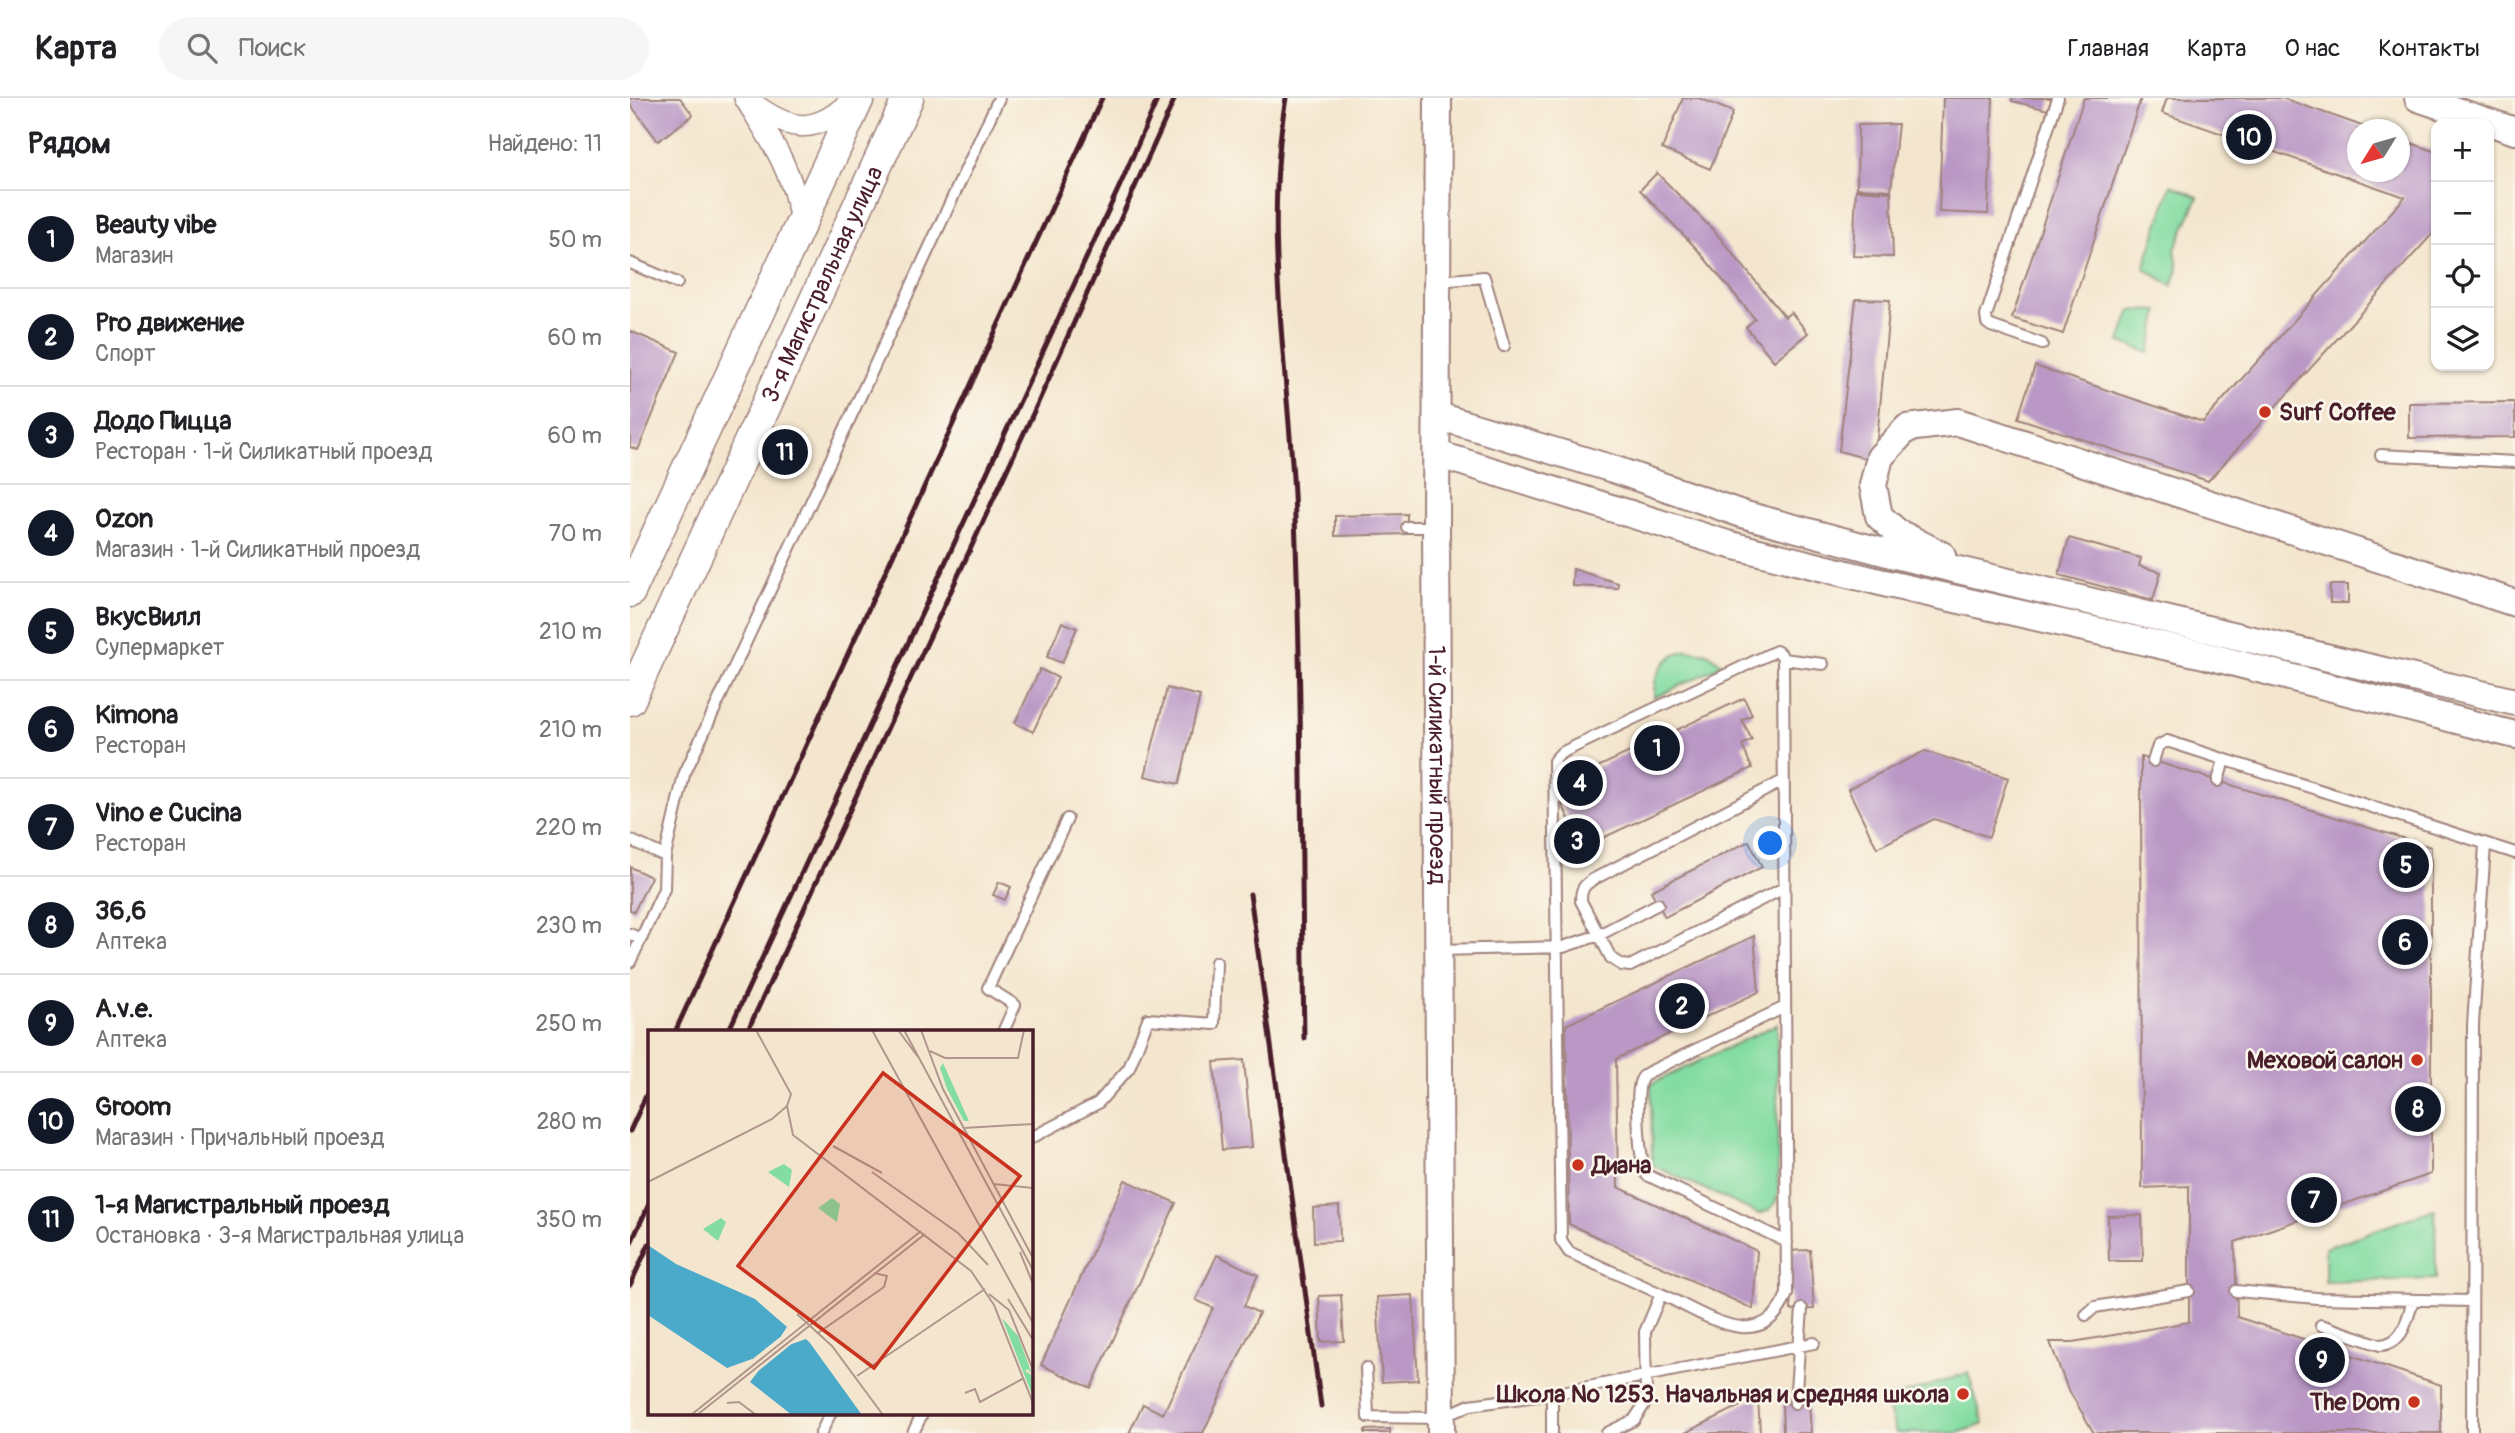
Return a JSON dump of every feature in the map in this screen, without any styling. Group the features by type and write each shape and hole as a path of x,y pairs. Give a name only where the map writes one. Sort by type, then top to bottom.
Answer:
{"main road":[{"name":"3-я Магистральная улица","path":"630,592 859,98"},
{"name":"3-я Магистральная улица","path":"630,700 908,98"}],"street":[{"path":"801,224 797,195 788,168 745,98 772,118 807,127 826,120 843,109 853,98"},
{"name":"1-й Силикатный проезд","path":"1438,98 1436,527 1441,1426"},
{"path":"2431,100 2515,131"},
{"path":"1438,416 1613,469 1742,514 1891,554 2515,702"},
{"path":"2005,580 1929,551 1897,533 1880,516 1872,485 1880,457 1906,428 1958,422 2515,603"},
{"path":"1437,454 1727,544 1884,583 2200,654 2515,735"}],"lane":[{"path":"630,962 635,936 664,888 665,856 684,775 999,98"},
{"path":"2042,344 1992,326 1987,323 1986,316 2058,98"},
{"path":"630,263 677,283"},
{"path":"1439,281 1484,277 1504,346"},
{"path":"2381,455 2515,462"},
{"path":"1407,527 1436,527"},
{"path":"1772,651 1779,652 1783,659 1787,1294 1782,1308 1774,1318 1765,1324 1742,1328 1728,1325 1569,1251 1561,1240 1553,768 1556,757 1772,651"},
{"path":"1783,659 1823,664"},
{"path":"2153,761 2158,746 2167,741 2515,853"},
{"path":"2218,781 2224,760"},
{"path":"1783,781 1584,885 1581,901 1611,958 1622,965 1630,966 1784,888"},
{"path":"1004,1030 1015,1005 988,988 1068,819"},
{"path":"630,840 665,856"},
{"path":"2472,1433 2473,1026 2485,845"},
{"path":"1438,950 1558,947 1599,935 1658,904"},
{"path":"1032,1137 1098,1104 1129,1068 1148,1019 1214,1024 1216,962"},
{"path":"1785,1007 1649,1072 1643,1076 1639,1087 1640,1156 1642,1169 1647,1175 1787,1242"},
{"path":"2086,1315 2095,1307 2189,1291"},
{"path":"2236,1291 2317,1298 2472,1301"},
{"path":"1607,1433 1639,1415 1646,1402 1645,1332 1661,1294"},
{"path":"2321,1325 2380,1345 2389,1345 2401,1335 2413,1300"},
{"path":"1795,1403 1802,1309"},
{"path":"1366,1368 1368,1417 1441,1426 1470,1405 1552,1394 1814,1343"},
{"path":"1552,1394 1552,1433"},
{"path":"821,1433 829,1416"},
{"path":"913,1433 921,1416"}],"green space":[{"path":"2171,185 2198,197 2175,249 2178,269 2172,286 2144,268"},
{"path":"2131,310 2159,311 2149,353 2120,342"},
{"path":"1687,650 1708,653 1723,665 1654,698 1655,681 1661,667 1672,657"},
{"path":"1777,1024 1778,1192 1773,1206 1759,1214 1652,1165 1651,1084"},
{"path":"2435,1209 2436,1279 2325,1282 2325,1248"},
{"path":"1968,1373 1984,1424 1957,1433 1896,1433 1886,1400"}],"building":[{"path":"630,98 680,98 693,115 658,141 630,104"},
{"path":"1683,98 1699,98 1733,112 1710,169 1662,149"},
{"path":"1943,98 1993,98 1988,214 1939,212"},
{"path":"2012,98 2052,98 2048,110 2012,101"},
{"path":"2084,98 2141,98 2063,334 2012,318"},
{"path":"2167,98 2282,98 2347,121 2347,177 2162,113"},
{"path":"1898,124 1891,190 1857,188 1858,125"},
{"path":"2410,143 2431,150 2431,236 2208,481 2018,418 2035,366 2203,422 2405,197 2362,182 2410,182"},
{"path":"1657,173 1715,232 1785,317 1791,312 1808,333 1774,361 1746,327 1755,319 1696,248 1640,190"},
{"path":"1856,190 1891,192 1893,257 1853,256"},
{"path":"1856,299 1890,300 1875,461 1839,451"},
{"path":"630,331 679,352 638,450 630,447"},
{"path":"2515,402 2515,437 2409,438 2409,403"},
{"path":"1407,514 1407,534 1335,536 1335,516"},
{"path":"2069,538 2141,558 2139,566 2161,572 2153,600 2059,575"},
{"path":"1573,569 1618,583 1618,588 1572,586"},
{"path":"2330,585 2348,585 2348,603 2330,603"},
{"path":"1062,622 1077,628 1062,663 1047,657"},
{"path":"1040,669 1058,678 1033,732 1015,723"},
{"path":"1167,688 1200,696 1179,784 1145,776"},
{"path":"1744,698 1752,715 1742,720 1752,740 1742,745 1752,768 1573,852 1562,829 1572,825 1562,804 1572,800 1564,783"},
{"path":"1925,751 2008,778 1989,837 1934,819 1877,848 1848,789"},
{"path":"2141,757 2431,847 2431,1174 2235,1242 2237,1317 2441,1385 2441,1433 2094,1433 2067,1387 2050,1342 2073,1342 2189,1322 2189,1186 2142,1188"},
{"path":"1749,841 1762,867 1665,917 1651,891"},
{"path":"630,867 651,877 634,912 630,910"},
{"path":"999,882 1011,887 1005,900 993,895"},
{"path":"1754,936 1759,992 1616,1059 1618,1187 1757,1251 1753,1309 1569,1224 1566,1025"},
{"path":"1244,1060 1252,1147 1222,1150 1214,1062"},
{"path":"1125,1180 1176,1203 1091,1388 1041,1365"},
{"path":"1339,1206 1340,1241 1314,1242 1313,1208"},
{"path":"2142,1215 2143,1261 2109,1261 2108,1216"},
{"path":"1810,1250 1814,1309 1791,1310 1787,1251"},
{"path":"1217,1255 1258,1275 1244,1306 1259,1313 1203,1433 1129,1433 1143,1404 1163,1414 1213,1308 1196,1300"},
{"path":"1341,1295 1344,1341 1321,1342 1319,1296"},
{"path":"1413,1295 1418,1380 1382,1382 1377,1297"},
{"path":"1758,1397 1760,1433 1685,1433"},
{"path":"1809,1402 1811,1433 1783,1433 1782,1404"},
{"path":"1390,1429 1390,1433 1365,1433 1365,1430"}],"railway":[{"path":"676,1030 1102,98"},
{"path":"729,1030 1158,98"},
{"path":"748,1030 1036,407 1175,98"},
{"path":"1286,98 1279,147 1277,246 1297,562 1304,1038"},
{"path":"1250,894 1321,1406"},
{"path":"630,1131 648,1091"},
{"path":"630,1245 648,1206"},
{"path":"630,1285 648,1246"}],"place":[{"name":"Groom","path":"2249,137"},
{"name":"Surf Coffee","path":"2265,412"},
{"name":"1-я Магистральный проезд","path":"785,452"},
{"name":"Beauty vibe","path":"1657,748"},
{"name":"Ozon","path":"1580,783"},
{"name":"Додо Пицца","path":"1577,841"},
{"name":"ВкусВилл","path":"2406,865"},
{"name":"Kimona","path":"2405,942"},
{"name":"Pro движение","path":"1682,1006"},
{"name":"Меховой салон","path":"2417,1060"},
{"name":"36,6","path":"2418,1109"},
{"name":"Диана","path":"1578,1165"},
{"name":"Vino e Cucina","path":"2314,1200"},
{"name":"A.v.e.","path":"2322,1360"},
{"name":"Школа № 1253. Начальная и средняя школа","path":"1963,1394"},
{"name":"The Dom","path":"2414,1402"}]}
